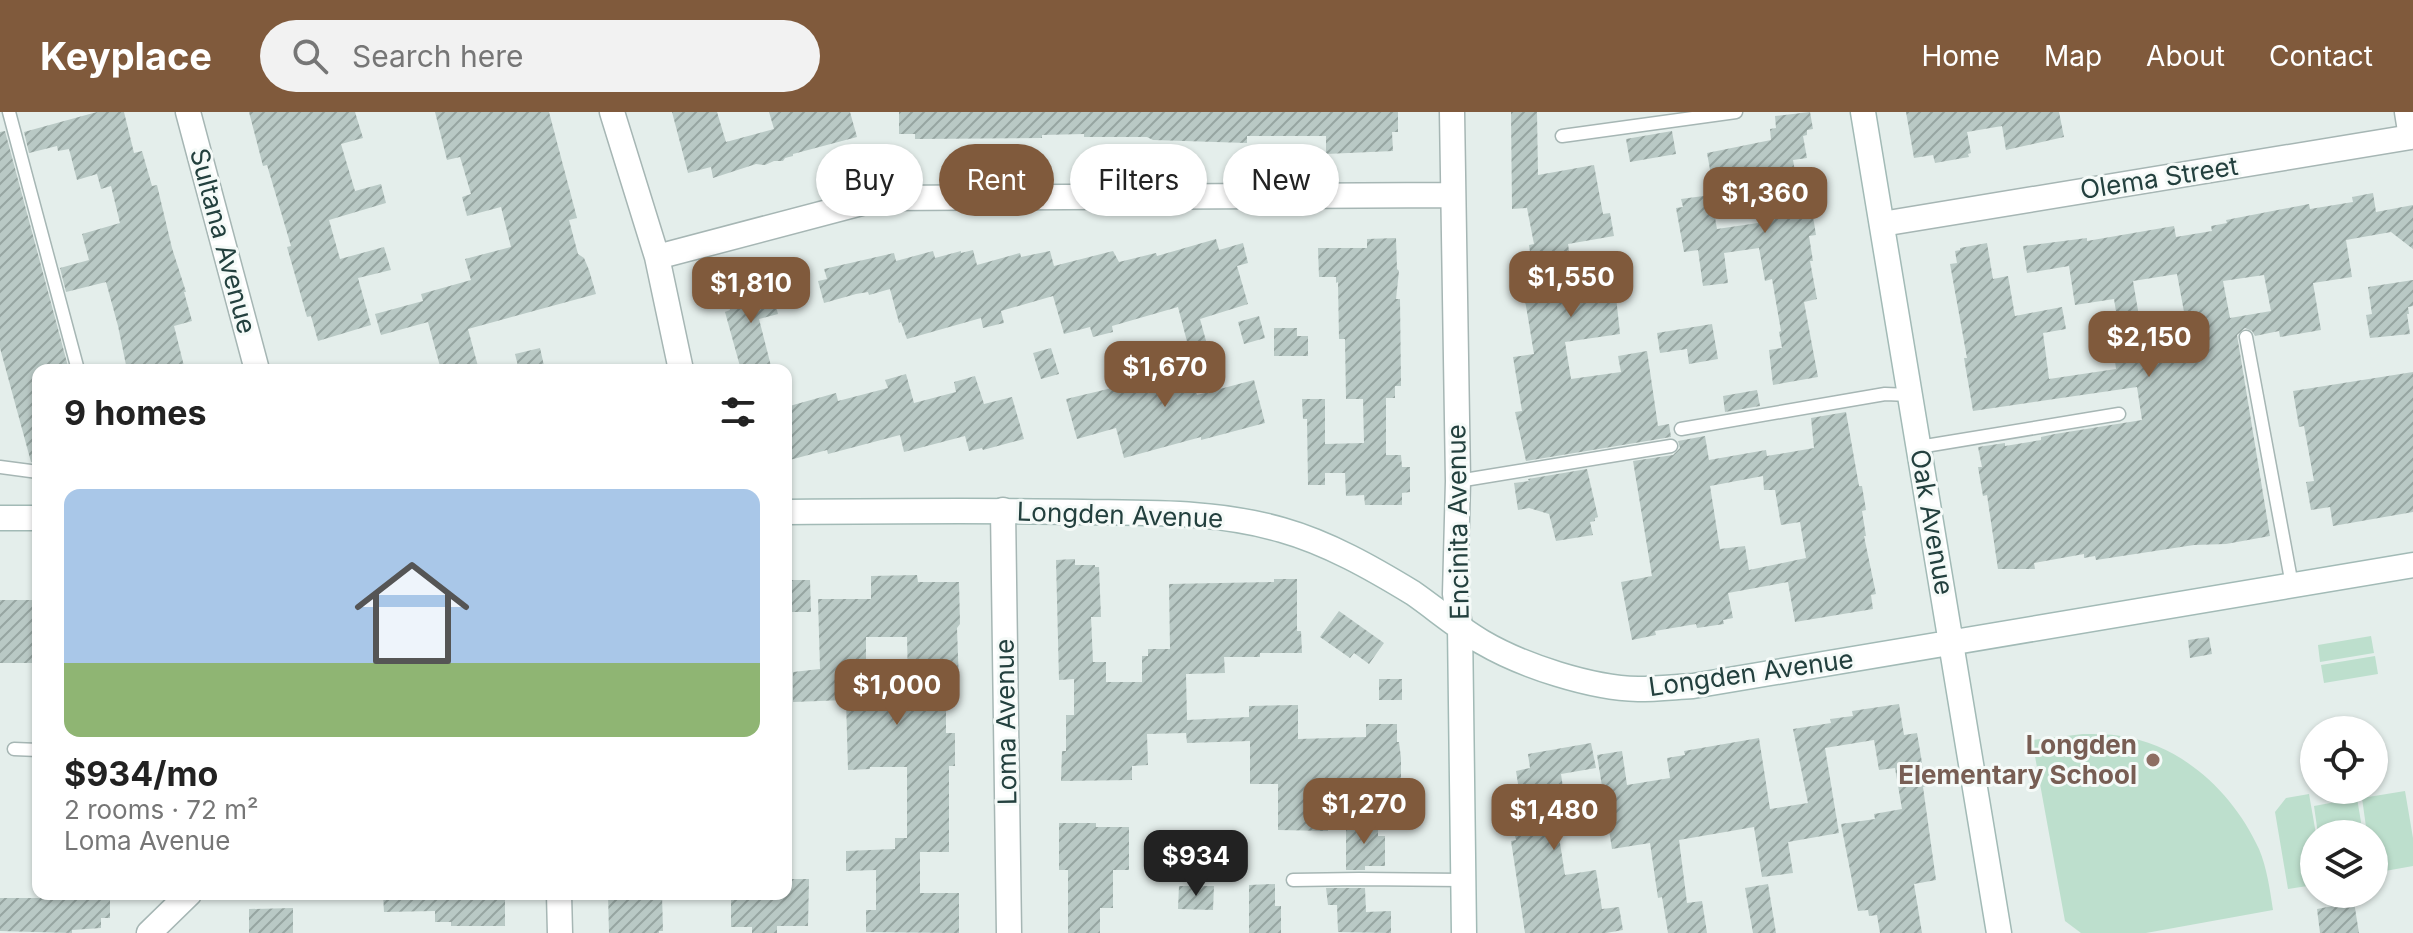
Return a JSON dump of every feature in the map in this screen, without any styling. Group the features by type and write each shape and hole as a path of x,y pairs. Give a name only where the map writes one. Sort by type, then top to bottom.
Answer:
{"street":[{"name":"Sultana Avenue","path":"188,112 255,364"},
{"path":"612,112 657,257 680,364"},
{"name":"Encinita Avenue","path":"1452,112 1458,481 1455,594 1460,626 1464,933"},
{"name":"Oak Avenue","path":"1863,112 1999,933"},
{"name":"Olema Street","path":"1882,224 2411,137 2407,112"},
{"path":"657,257 881,198 1453,195"},
{"name":"Longden Avenue","path":"792,512 1003,510 1191,514 1236,519 1284,530 1328,547 1414,594 1482,642 1538,667 1581,681 1637,689 1693,686 2413,565"},
{"name":"Loma Avenue","path":"1003,510 1009,933"},
{"path":"0,518 32,518"},
{"path":"149,933 183,900"},
{"path":"559,900 560,933"}],"lane":[{"path":"9,112 76,364"},
{"path":"1562,136 1696,115 1736,112"},
{"path":"2246,337 2292,585"},
{"path":"1681,429 1885,394 1910,395"},
{"path":"1919,447 2119,414"},
{"path":"1458,481 1671,446"},
{"path":"0,467 32,471"},
{"path":"14,749 32,750"},
{"path":"1293,880 1463,880"}],"green space":[{"path":"2371,636 2374,653 2320,662 2318,645"},
{"path":"2375,656 2378,674 2324,683 2321,665"},
{"path":"2083,734 2116,735 2144,741 2185,761 2204,775 2236,809 2259,849 2273,910 2146,933 2081,933 2065,921 2032,740"},
{"path":"2405,791 2413,838 2413,866 2388,870 2388,820 2365,820 2363,804 2388,804 2388,794"},
{"path":"2300,796 2300,804 2311,804 2314,820 2300,820 2300,887 2288,889 2275,812 2286,798"},
{"path":"2358,804 2361,820 2316,820 2314,806"}],"building":[{"path":"97,112 124,112 134,153 142,151 152,186 157,185 186,292 192,321 174,326 184,364 126,364 106,282 66,292 60,268 89,260 82,234 120,223 111,186 101,189 97,174 77,180 69,149 58,151 57,146 29,153 24,132"},
{"path":"249,112 355,112 363,138 341,144 355,191 381,184 386,203 329,220 340,259 384,247 391,270 358,278 371,325 318,341 311,316 307,317 287,247 291,246 267,165 263,166"},
{"path":"435,112 549,112 577,218 569,220 578,254 584,258 596,294 468,329 477,364 439,364 428,322 381,335 375,314 423,301 421,294 471,280 465,259 511,247 501,207 467,216 462,197 471,194 460,157 447,160"},
{"path":"672,112 717,112 726,142 774,129 769,112 850,112 857,137 831,144 816,144 816,148 793,154 783,161 756,164 713,178 711,167 688,173"},
{"path":"899,112 1398,112 1398,132 1392,132 1393,151 1339,153 1339,144 1326,144 1326,136 1247,136 1247,143 1084,137 1084,134 1042,135 1042,138 915,139 915,134 899,134"},
{"path":"1511,112 1537,112 1538,175 1594,165 1603,214 1610,213 1614,236 1568,244 1574,286 1608,281 1610,288 1615,287 1620,334 1565,342 1571,379 1621,372 1618,356 1647,351 1658,426 1669,424 1671,437 1526,461 1515,412 1522,411 1513,357 1534,354 1524,294 1530,293 1524,261 1531,259 1529,245 1534,244 1527,208 1512,209"},
{"path":"1810,112 1813,129 1807,130 1807,135 1803,136 1807,158 1793,160 1801,206 1811,204 1816,235 1809,236 1817,299 1804,302 1818,377 1773,385 1769,350 1782,348 1781,331 1772,279 1765,281 1759,248 1724,253 1728,283 1703,286 1698,250 1684,252 1676,208 1683,207 1681,199 1711,195 1717,229 1758,223 1751,178 1713,186 1707,153 1771,140 1770,129 1776,128 1775,116"},
{"path":"1906,112 2059,112 2064,137 2006,150 2002,126 1967,132 1969,157 1935,163 1933,155 1914,158"},
{"path":"5,131 67,364 32,364 32,462 0,348 0,132"},
{"path":"1672,131 1676,154 1630,162 1626,139"},
{"path":"2373,193 2376,212 2413,205 2413,249 2391,232 2346,240 2352,277 2313,283 2321,330 2280,337 2279,331 2255,336 2245,328 2237,335 2270,536 2096,560 2095,556 2084,558 2084,554 2034,563 2035,569 1998,569 1987,495 1983,496 1978,467 1982,467 1978,447 2005,443 2005,446 2041,440 2041,437 2055,434 2142,420 2137,387 1973,411 1950,264 1957,263 1955,251 1987,243 1993,279 2008,276 2015,316 2062,307 2066,329 2043,333 2049,379 2116,369 2115,361 2123,355 2114,299 2075,305 2069,266 2027,273 2023,246 2087,238 2087,241 2174,226 2176,237 2212,231 2211,226 2227,223 2226,220 2309,204 2310,209 2353,202 2352,197","holes":["2177,274 2187,328 2142,334 2133,281","2264,275 2271,311 2230,318 2223,281"]},
{"path":"1396,238 1401,386 1395,386 1395,398 1386,398 1386,455 1401,455 1402,467 1410,467 1410,492 1402,493 1402,505 1365,505 1364,495 1346,496 1345,473 1325,473 1325,485 1308,485 1307,419 1303,419 1302,399 1325,399 1325,444 1364,443 1363,399 1346,399 1345,339 1339,339 1338,282 1336,277 1319,277 1318,248 1367,248 1367,239"},
{"path":"1216,239 1219,250 1243,243 1248,263 1237,266 1248,304 1200,319 1208,348 1190,353 1178,307 1112,326 1113,332 1093,337 1090,327 1064,334 1053,296 1001,311 1004,323 983,328 981,318 907,339 899,323 890,289 824,303 818,281 827,279 824,269 894,253 896,261 933,251 935,258 973,250 977,265 1020,253 1021,257 1050,251 1054,266 1113,251 1119,262 1156,253 1157,256"},
{"path":"2413,280 2413,306 2408,307 2407,314 2410,334 2370,338 2366,315 2372,314 2368,287"},
{"path":"770,283 778,314 759,319 770,364 739,364 725,312 730,310 726,295"},
{"path":"1259,316 1265,338 1244,344 1238,322"},
{"path":"1712,324 1718,359 1689,364 1687,349 1660,353 1657,333"},
{"path":"1274,328 1297,328 1297,336 1308,336 1308,356 1274,356"},
{"path":"540,348 544,364 518,364 515,354"},
{"path":"1051,348 1059,374 1041,379 1033,353"},
{"path":"1154,357 1187,357 1197,395 1254,380 1265,423 1124,458 1116,428 1077,439 1066,399 1133,383 1131,372 1156,365"},
{"path":"2413,372 2413,512 2333,526 2330,507 2311,510 2306,482 2314,481 2304,426 2299,427 2293,391"},
{"path":"906,374 914,403 956,392 954,382 975,376 984,404 1012,397 1024,439 969,451 965,436 904,452 900,435 828,454 827,450 792,459 792,405 836,393 838,401 888,388 885,380"},
{"path":"1757,390 1760,406 1725,412 1723,396"},
{"path":"1846,412 1866,510 1862,511 1876,594 1871,595 1873,609 1795,622 1788,582 1728,593 1733,618 1723,620 1724,624 1697,628 1696,624 1655,631 1656,635 1632,640 1621,582 1652,576 1633,461 1673,455 1680,448 1678,441 1705,436 1709,460 1766,450 1767,456 1814,448 1811,418","holes":["1763,476 1764,490 1775,490 1781,525 1800,522 1806,558 1749,570 1745,546 1720,549 1710,486"]},
{"path":"1587,469 1598,517 1590,522 1593,535 1556,541 1549,514 1529,508 1518,510 1514,483"},
{"path":"1075,559 1075,565 1099,567 1101,617 1091,617 1093,662 1106,662 1106,682 1142,682 1142,656 1148,656 1148,649 1170,649 1169,584 1297,579 1297,631 1301,631 1302,653 1224,657 1225,673 1186,674 1187,720 1249,717 1249,706 1298,705 1298,739 1366,737 1366,724 1397,724 1401,782 1328,783 1328,831 1278,830 1278,784 1250,784 1250,741 1187,743 1186,733 1147,734 1148,765 1132,766 1132,780 1061,781 1062,751 1066,751 1066,715 1074,715 1074,679 1059,680 1056,560"},
{"path":"917,575 918,582 959,582 959,685 957,692 946,692 946,733 955,733 955,766 949,766 949,852 920,852 920,893 959,893 959,933 866,932 866,910 876,910 876,870 846,871 846,851 895,849 895,838 907,838 907,767 848,770 846,700 793,702 793,672 820,669 818,599 871,599 871,576","holes":["866,637 907,637 908,683 866,683"]},
{"path":"792,580 810,580 811,612 792,612"},
{"path":"0,600 32,600 32,663 0,663"},
{"path":"1339,611 1384,643 1369,664 1354,653 1350,658 1320,637"},
{"path":"2209,637 2212,654 2190,658 2188,640"},
{"path":"1379,679 1402,679 1402,700 1379,700"},
{"path":"1899,704 1904,735 1917,733 1936,880 1914,884 1922,933 1880,933 1877,915 1869,916 1868,910 1858,911 1841,824 1875,819 1874,814 1902,809 1895,768 1879,770 1874,740 1825,748 1839,833 1788,842 1793,873 1762,877 1754,827 1679,840 1687,903 1702,901 1707,933 1668,933 1662,897 1658,898 1650,843 1612,849 1597,755 1622,751 1627,785 1670,778 1667,758 1685,755 1684,751 1759,738 1770,809 1808,803 1793,729 1831,723 1830,719 1853,716 1852,711"},
{"path":"1591,743 1596,768 1561,774 1568,822 1557,824 1565,875 1596,870 1602,909 1619,907 1623,930 1606,933 1525,933 1511,841 1516,840 1512,824 1517,823 1515,810 1522,809 1516,771 1530,768 1528,754"},
{"path":"1346,822 1378,822 1378,836 1385,836 1385,866 1346,870"},
{"path":"1059,823 1129,827 1129,870 1113,870 1113,908 1100,908 1100,933 1068,933 1068,870 1059,870"},
{"path":"1155,855 1183,855 1183,877 1155,877"},
{"path":"792,879 809,879 808,926 777,926 777,933 752,933 752,927 731,927 731,900 792,900"},
{"path":"1275,884 1275,906 1281,906 1281,933 1249,933 1249,885"},
{"path":"1768,884 1776,933 1753,933 1745,888"},
{"path":"1179,886 1214,886 1213,910 1178,909"},
{"path":"1326,888 1365,888 1366,912 1391,911 1391,933 1338,932 1337,905 1328,905"},
{"path":"0,898 110,900 110,918 101,918 101,928 72,930 72,933 0,931"},
{"path":"383,900 505,900 505,926 451,926 451,922 435,922 435,911 384,912"},
{"path":"608,900 662,900 663,931 609,933"},
{"path":"293,908 293,933 249,933 249,909"},
{"path":"2355,908 2359,933 2320,933 2317,909"}],"place":[{"name":"Longden Elementary School","path":"2153,760"}]}
